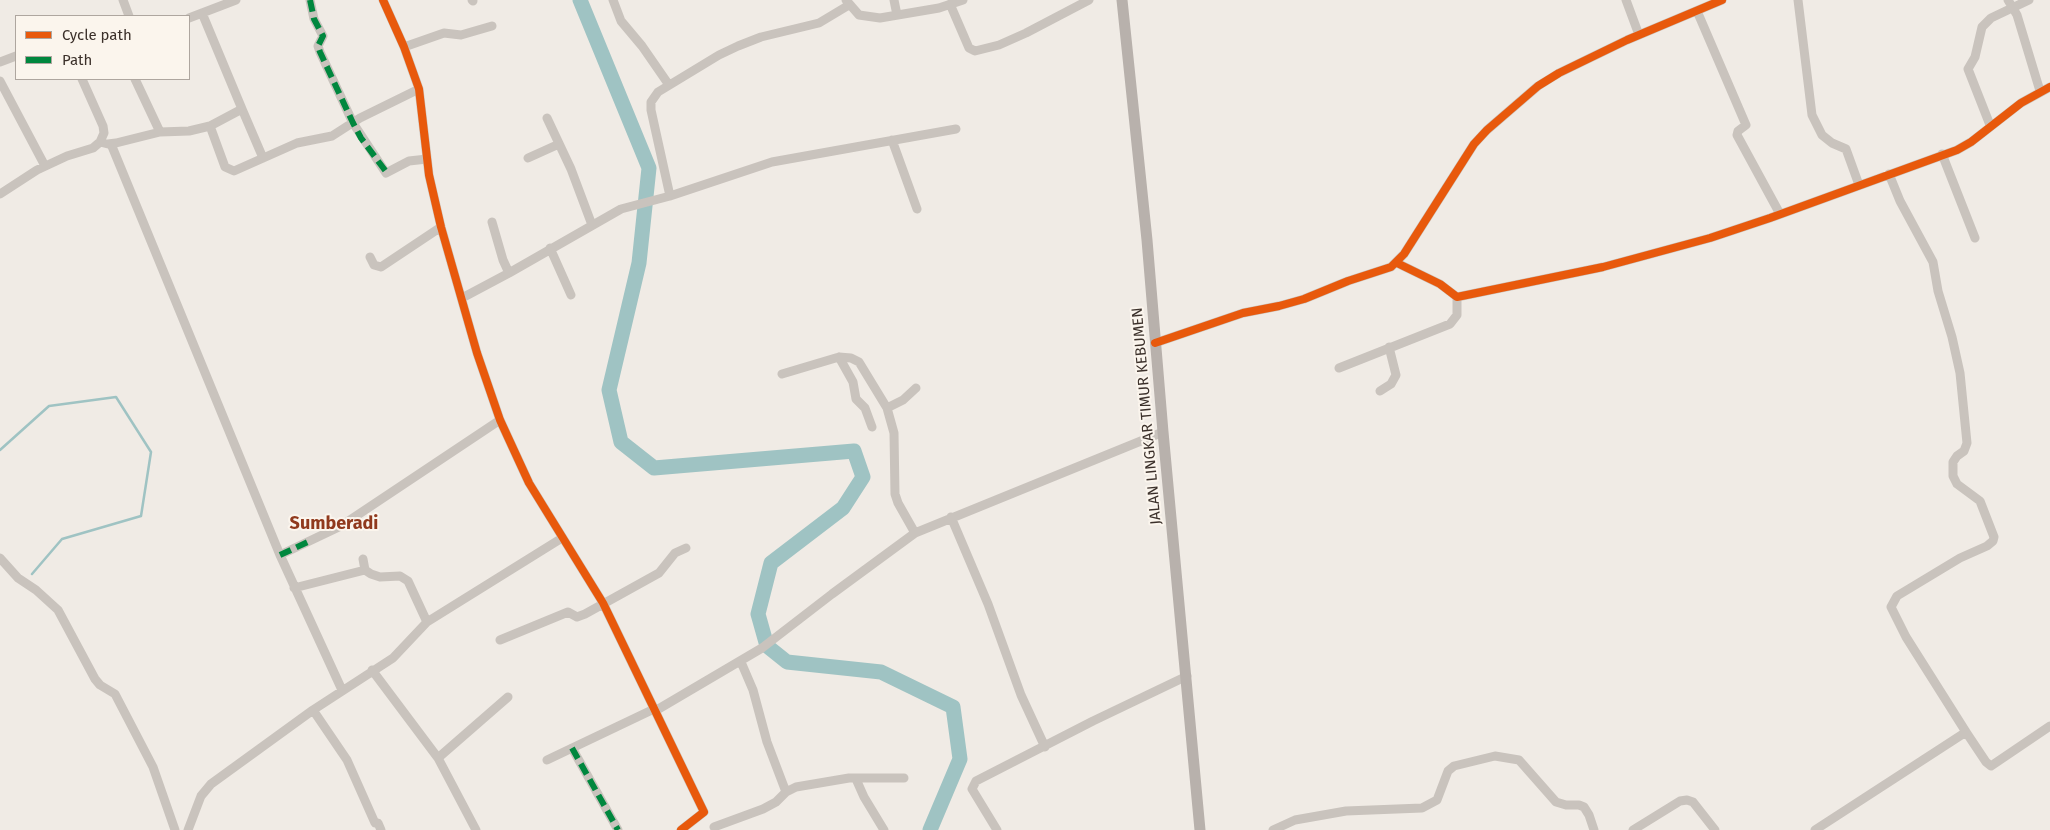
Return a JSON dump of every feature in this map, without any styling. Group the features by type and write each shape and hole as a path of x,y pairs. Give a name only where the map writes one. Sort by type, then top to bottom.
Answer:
{"main road":[{"name":"JALAN LINGKAR TIMUR KEBUMEN","path":"1122,0 1147,240 1162,432 1187,676 1200,830"}],"street":[{"path":"123,0 129,15"},
{"path":"190,18 236,0"},
{"path":"310,0 314,19 322,36 319,49 353,123 386,173 409,161 427,159"},
{"path":"383,0 404,47 419,89 427,159 441,227 477,353 500,420 529,483 603,603 704,812 714,828 763,809 796,787 856,779 904,778"},
{"path":"613,0 621,21 642,46 668,85"},
{"path":"894,0 897,15"},
{"path":"668,197 651,110 651,102 654,97 668,85 738,46 761,37 819,23 847,2 859,14 868,17 897,15 963,0"},
{"path":"950,4 969,48 975,51 1026,33 1089,0"},
{"path":"1626,0 1639,35"},
{"path":"1798,0 1812,115 1822,135 1832,143 1846,149 1859,185"},
{"path":"2008,0 2014,8 2040,91"},
{"path":"1990,125 1968,69 1975,57 1982,27 1991,18 2029,0"},
{"path":"1155,343 1244,313 1304,299 1348,280 1397,263 1446,190 1467,154 1486,130 1547,80 1639,35 1717,1"},
{"path":"1697,11 1746,125 1738,131 1737,135 1780,214"},
{"path":"202,12 263,158"},
{"path":"404,47 444,33 462,34 492,26"},
{"path":"0,62 15,56"},
{"path":"0,80 45,166"},
{"path":"0,194 45,166 67,156 93,148 100,142 104,133 103,126 82,80"},
{"path":"135,80 160,132"},
{"path":"1397,263 1440,284 1457,297 1604,267 1710,238 1957,150 1971,142 1990,125 2040,91 2050,87"},
{"path":"210,126 225,167 229,170 238,170 297,143 332,136 419,89"},
{"path":"100,142 111,144 160,132 188,131 210,126 242,109"},
{"path":"547,118 571,169 592,225"},
{"path":"462,298 510,273 550,248 621,209 668,197 772,162 956,129"},
{"path":"892,140 917,209"},
{"path":"111,144 280,555 342,690"},
{"path":"528,158 559,144"},
{"path":"1942,154 1976,238"},
{"path":"1889,174 1900,201 1933,262 1938,291 1958,364 1967,443 1966,448 1953,462 1953,476 1957,484 1980,501 1994,537 1993,541 1987,546 1960,558 1897,596 1891,606 1906,637 1966,732 1986,762 1991,766 2050,726"},
{"path":"492,222 510,273"},
{"path":"370,257 374,265 381,267 441,227"},
{"path":"550,248 571,295"},
{"path":"1339,368 1452,323 1457,315 1457,297"},
{"path":"1380,391 1391,384 1396,375 1389,347"},
{"path":"782,374 839,357 851,358 859,362 887,408 894,433 895,494 915,533"},
{"path":"839,357 853,382 856,399 865,408 872,427"},
{"path":"887,408 903,400 916,388"},
{"path":"280,555 341,526 500,420"},
{"path":"547,760 655,710 741,662 915,533 1162,432"},
{"path":"952,517 988,604 1021,695 1045,747"},
{"path":"188,830 201,796 211,784 313,710 400,652 427,622 562,538"},
{"path":"500,640 568,612 579,617 659,573 675,553 686,548"},
{"path":"0,558 18,578 36,590 58,610 95,679 100,685 115,694 153,767 175,830"},
{"path":"363,559 365,570"},
{"path":"294,588 365,570 380,577 400,576 408,582 427,622"},
{"path":"741,662 754,690 767,742 786,792"},
{"path":"372,670 438,758 476,830"},
{"path":"997,830 974,794 973,785 979,779 1187,676"},
{"path":"438,758 508,697"},
{"path":"313,710 347,760 375,823 378,823 381,830"},
{"path":"1816,830 1966,732"},
{"path":"572,748 618,830"},
{"path":"1273,830 1295,820 1346,811 1405,808 1414,810 1422,808 1437,800 1448,771 1454,766 1495,756 1519,760 1556,802 1566,805 1579,804 1584,806 1594,830"},
{"path":"856,779 864,797 884,830"},
{"path":"1633,830 1680,800 1693,802 1715,830"},
{"path":"681,830 704,812"}],"waterway":[{"path":"580,0 649,168 639,263 609,390 621,442 654,468 854,451 863,477 843,508 771,563 758,614 767,646 787,662 881,672 953,707 960,759 930,830"},
{"path":"0,450 49,406 116,397 151,452 141,516 62,539 32,574"}],"marked path":[{"path":"310,0 314,19 323,36 318,46 320,52 361,138 387,173"},
{"path":"280,555 310,541"},
{"path":"572,748 618,830"}],"cycle path":[{"path":"383,0 404,47 419,89 429,175 441,227 477,353 500,420 529,483 603,603 704,812 681,830"},
{"path":"1155,343 1243,313 1304,299 1348,281 1391,267 1404,254 1474,144 1487,130 1538,86 1559,73 1627,40 1722,0"},
{"path":"1397,263 1440,284 1457,297 1603,267 1710,238 1957,150 1971,142 2021,103 2050,87"}],"district":[{"name":"Sumberadi","path":"334,524"}]}
